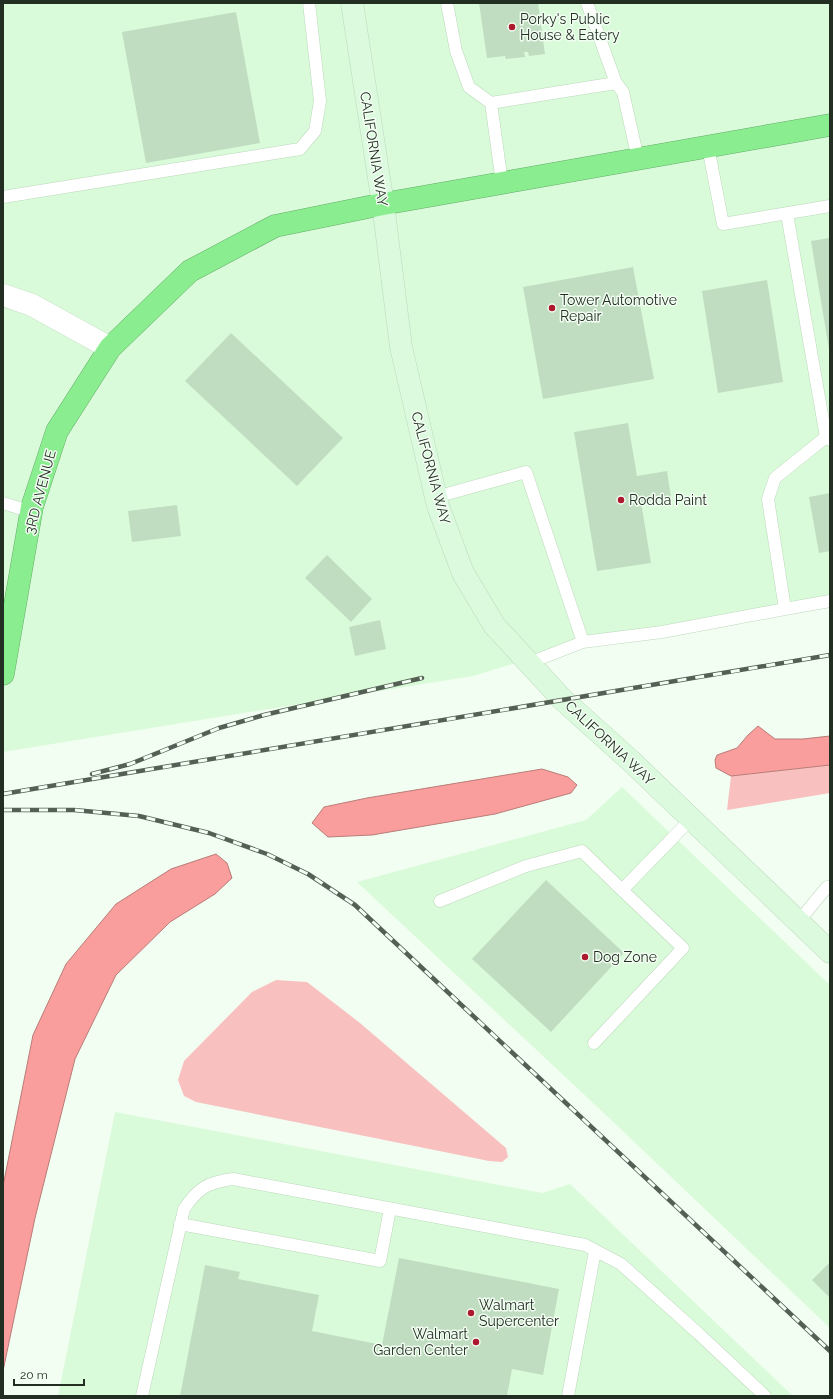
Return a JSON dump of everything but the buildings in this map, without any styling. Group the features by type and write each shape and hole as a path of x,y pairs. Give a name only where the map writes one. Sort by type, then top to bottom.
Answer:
{"highway":[{"name":"3RD AVENUE","path":"3,674 6,639 32,512 56,431 110,348 190,271 274,226 383,204 830,125"}],"street":[{"name":"CALIFORNIA WAY","path":"352,3 383,204 401,347 438,506 463,573 494,625 562,699 632,762 830,952"},
{"path":"3,295 32,305 110,348"}],"lane":[{"path":"3,197 300,149 315,131 320,101 309,3"},
{"path":"447,3 456,51 469,87 491,103 616,83"},
{"path":"587,3 616,83 623,92 638,159"},
{"path":"491,103 502,183"},
{"path":"708,147 723,224 830,206"},
{"path":"786,609 768,499 775,478 828,438 787,214"},
{"path":"436,497 526,472 583,642"},
{"path":"3,503 32,512"},
{"path":"529,663 583,642 662,632 830,601"},
{"path":"622,890 691,819"},
{"path":"440,901 526,866 582,851 683,948 594,1043"},
{"path":"798,922 827,887 830,887"},
{"path":"142,1396 184,1209 192,1196 204,1186 218,1181 233,1179 586,1245 621,1264 765,1396"},
{"path":"180,1224 380,1261 390,1209"},
{"path":"568,1396 596,1251"}],"shaded area":[{"path":"3,3 830,3 830,600 579,644 473,676 3,752"},
{"path":"758,726 775,739 803,739 830,736 830,765 731,776 716,768 715,760 717,755 737,748"},
{"path":"830,765 830,793 727,810 731,776"},
{"path":"542,769 568,777 577,785 571,793 495,814 372,835 328,837 312,823 324,807 367,798"},
{"path":"622,787 830,985 830,1328 608,1117 357,882 586,820"},
{"path":"216,854 227,863 232,878 215,894 170,922 116,975 75,1059 35,1218 3,1371 3,1186 33,1035 66,964 116,904 171,869"},
{"path":"276,980 307,982 360,1023 506,1148 508,1157 502,1162 489,1161 196,1102 184,1096 178,1080 184,1061 252,992"},
{"path":"115,1112 542,1193 570,1184 793,1396 58,1396"}],"railway":[{"path":"3,794 830,655"},
{"path":"92,774 130,764 219,728 264,715 422,678"},
{"path":"3,810 74,810 139,816 209,833 267,854 308,874 355,905 830,1351"}],"place":[{"name":"Porky's Public House & Eatery","path":"512,27"},
{"name":"Tower Automotive Repair","path":"552,308"},
{"name":"Rodda Paint","path":"621,500"},
{"name":"Dog Zone","path":"585,957"},
{"name":"Walmart Supercenter","path":"471,1313"},
{"name":"Walmart Garden Center","path":"476,1342"}]}
